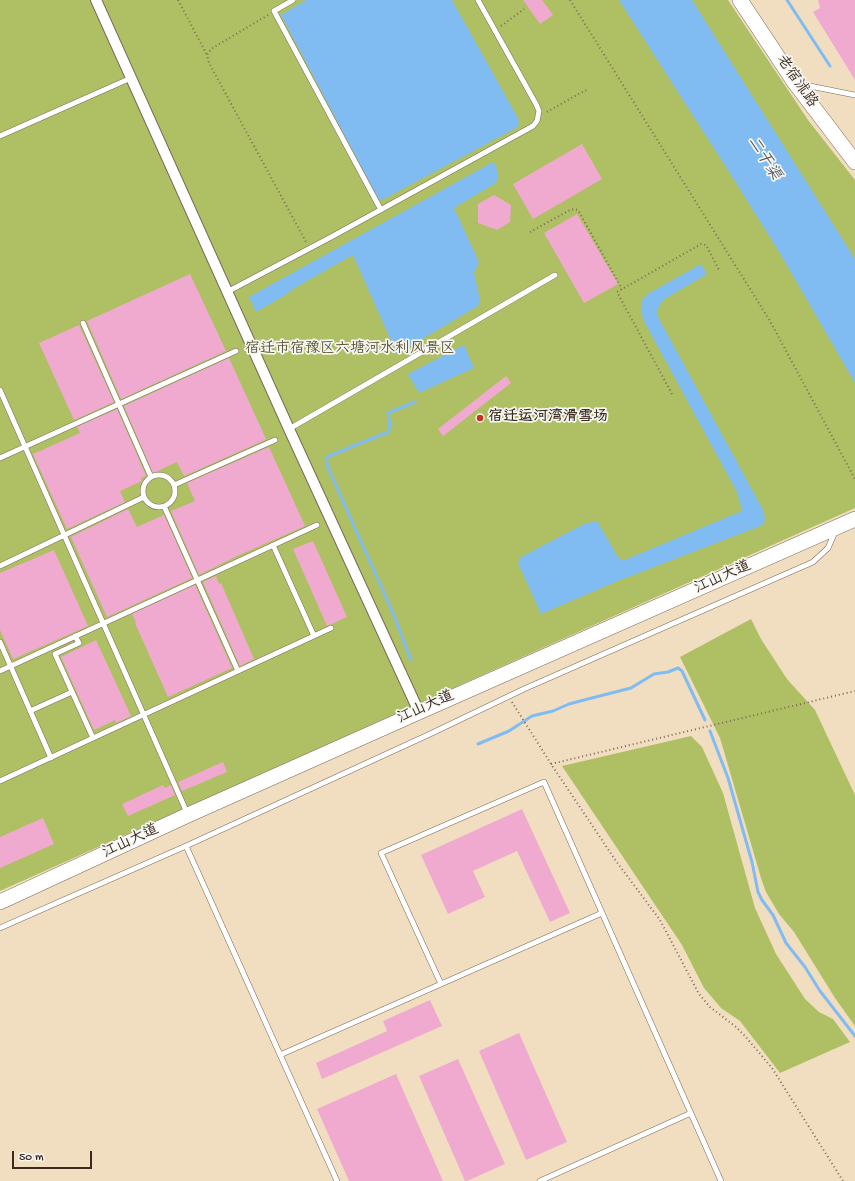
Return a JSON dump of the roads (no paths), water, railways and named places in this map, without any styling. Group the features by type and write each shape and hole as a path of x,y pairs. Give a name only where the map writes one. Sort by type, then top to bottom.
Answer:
{"main road":[{"name":"老宿沭路","path":"740,0 796,83 855,162"},
{"name":"江山大道","path":"0,902 188,815 855,519"}],"street":[{"path":"96,0 289,430 419,712"}],"lane":[{"path":"293,0 274,11 381,210"},
{"path":"227,292 381,210 533,126 539,117 539,111 536,104 478,0"},
{"path":"0,136 131,78"},
{"path":"796,83 855,95"},
{"path":"289,430 555,275"},
{"path":"83,323 152,476"},
{"path":"0,458 236,351"},
{"path":"0,390 188,815"},
{"path":"174,485 275,440"},
{"path":"159,474 165,476 169,478 174,485 174,498 171,502 164,506 156,507 151,505 144,497 143,486 152,476 159,474"},
{"path":"0,566 144,497"},
{"path":"164,506 238,671"},
{"path":"0,671 317,525"},
{"path":"0,928 186,846 509,697 813,562 828,548 837,527"},
{"path":"273,545 314,636"},
{"path":"0,781 331,628"},
{"path":"75,636 79,644 55,654 93,738"},
{"path":"0,642 51,758"},
{"path":"30,711 72,692"},
{"path":"441,984 381,853 544,782 721,1181"},
{"path":"186,846 337,1181"},
{"path":"280,1055 602,913"},
{"path":"540,1181 691,1113"}],"water":[{"path":"306,0 452,0 519,120 518,127 384,199 379,200 281,15"},
{"name":"二干渠","path":"619,0 692,0 855,259 855,383 781,255"},
{"path":"493,162 498,171 496,183 454,208 479,262 474,273 480,300 478,306 397,354 353,255 256,312 249,297"},
{"path":"701,264 707,274 663,300 657,310 657,315 762,508 765,517 764,524 618,581 541,614 518,563 521,557 584,524 597,521 618,557 622,560 742,511 737,492 646,325 641,313 642,301 646,295"},
{"path":"464,345 474,368 419,393 408,374"}],"waterway":[{"path":"787,0 830,66"},
{"path":"411,660 393,613 329,470 326,459 329,456 388,432 390,427 388,413 415,402"},
{"path":"478,744 509,731 532,716 553,711 569,704 631,688 654,674 668,672 678,668 682,671 705,720"},
{"path":"710,731 728,778 752,862 758,892 773,915 786,943 805,967 820,991 855,1036"}],"place":[{"name":"宿迁运河湾滑雪场","path":"480,418"}],"park label":[{"name":"宿迁市宿豫区六塘河水利风景区","path":"350,350"}]}
